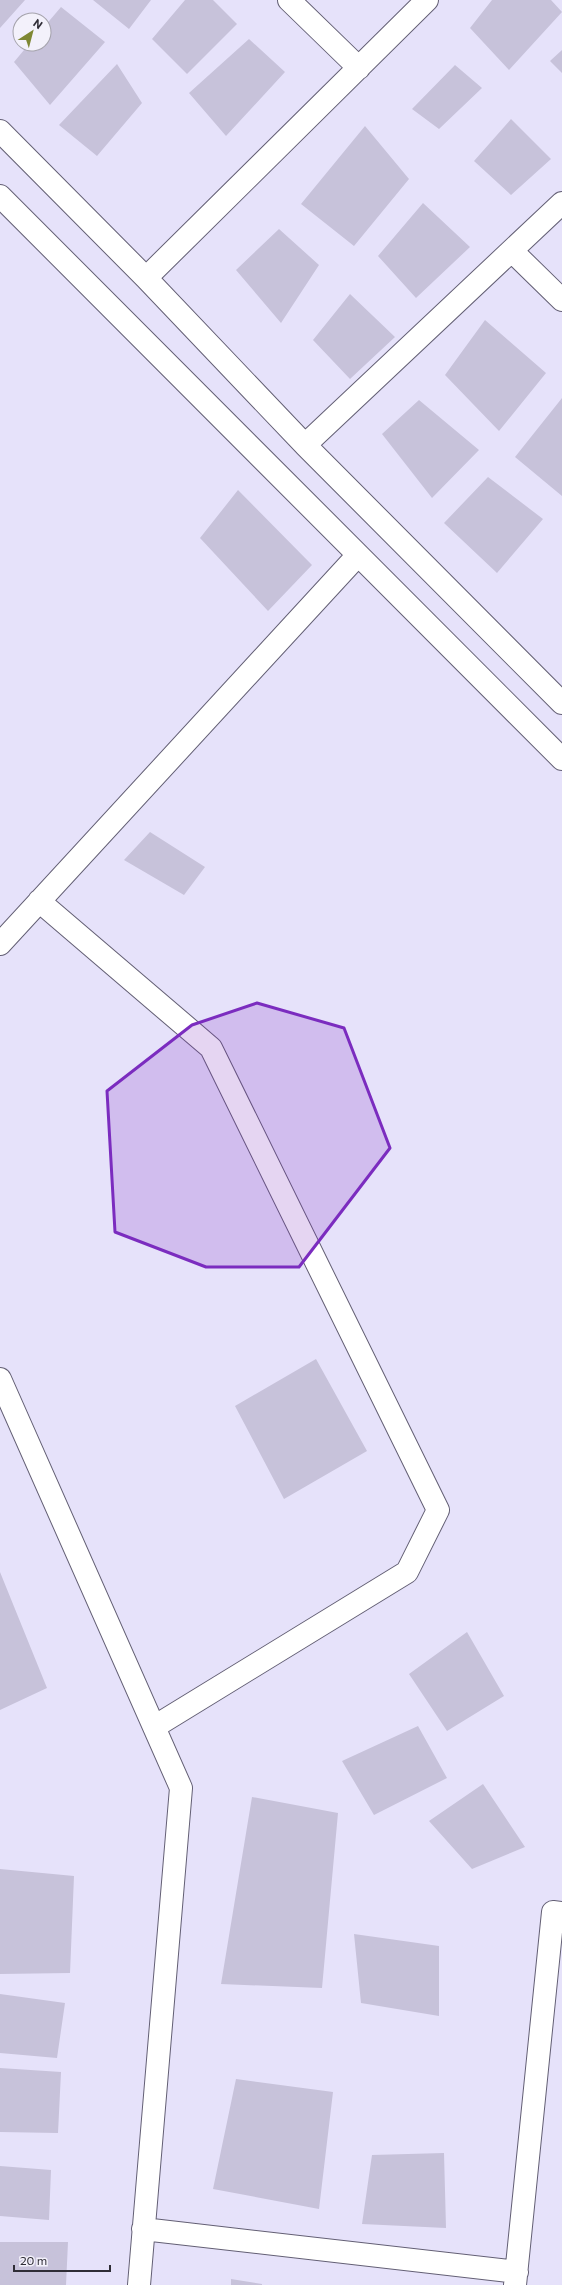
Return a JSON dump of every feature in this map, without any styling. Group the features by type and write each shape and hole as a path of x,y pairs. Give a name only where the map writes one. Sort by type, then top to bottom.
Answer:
{"street":[{"path":"289,0 359,68"},
{"path":"146,278 428,0"},
{"path":"0,131 146,278 305,445 562,703"},
{"path":"0,196 562,759"},
{"path":"305,445 562,202"},
{"path":"512,250 562,300"},
{"path":"0,944 358,555"},
{"path":"39,901 211,1048 438,1510 408,1572 154,1727"},
{"path":"0,1379 181,1788 139,2285"},
{"path":"143,2229 516,2278 553,1912 562,1913"}],"highlighted area":[{"path":"257,1003 344,1028 390,1148 299,1267 206,1267 115,1232 107,1091 192,1025"}],"building":[{"path":"0,0 25,0 14,12 12,12 12,15 0,28"},
{"path":"93,0 151,0 129,29"},
{"path":"185,0 213,0 237,24 187,74 152,39"},
{"path":"492,0 551,0 562,12 509,70 470,28"},
{"path":"61,7 105,42 50,105 14,62 22,52 52,52 52,18"},
{"path":"249,39 285,72 226,136 189,93"},
{"path":"562,50 562,73 550,61"},
{"path":"117,64 142,103 97,156 59,125"},
{"path":"455,65 482,88 439,129 412,109"},
{"path":"511,119 551,159 511,195 474,161"},
{"path":"365,126 409,179 354,246 301,204"},
{"path":"423,203 470,247 416,298 378,256"},
{"path":"279,229 319,265 281,323 236,270"},
{"path":"350,294 395,337 350,379 313,340"},
{"path":"485,320 546,373 499,431 445,375"},
{"path":"562,398 562,496 515,457"},
{"path":"419,400 479,450 432,498 382,434"},
{"path":"488,477 543,519 497,573 444,523"},
{"path":"238,490 312,565 268,611 200,538"},
{"path":"150,832 205,867 184,895 124,860"},
{"path":"316,1359 367,1451 284,1499 235,1406"},
{"path":"0,1572 47,1688 0,1710"},
{"path":"467,1632 504,1696 447,1731 409,1674"},
{"path":"418,1726 447,1778 374,1815 342,1761"},
{"path":"483,1784 525,1847 472,1869 429,1821"},
{"path":"252,1797 338,1813 322,1988 221,1984"},
{"path":"0,1869 74,1876 70,1973 0,1974"},
{"path":"354,1934 439,1946 439,2016 361,2003"},
{"path":"0,1994 65,2003 57,2058 0,2053"},
{"path":"0,2068 61,2072 58,2133 0,2132"},
{"path":"236,2079 333,2092 319,2209 213,2189"},
{"path":"444,2153 446,2228 362,2224 372,2155"},
{"path":"0,2166 51,2170 49,2220 0,2216"},
{"path":"0,2242 68,2242 66,2285 0,2285"},
{"path":"231,2279 262,2284 262,2285 231,2285"}]}
